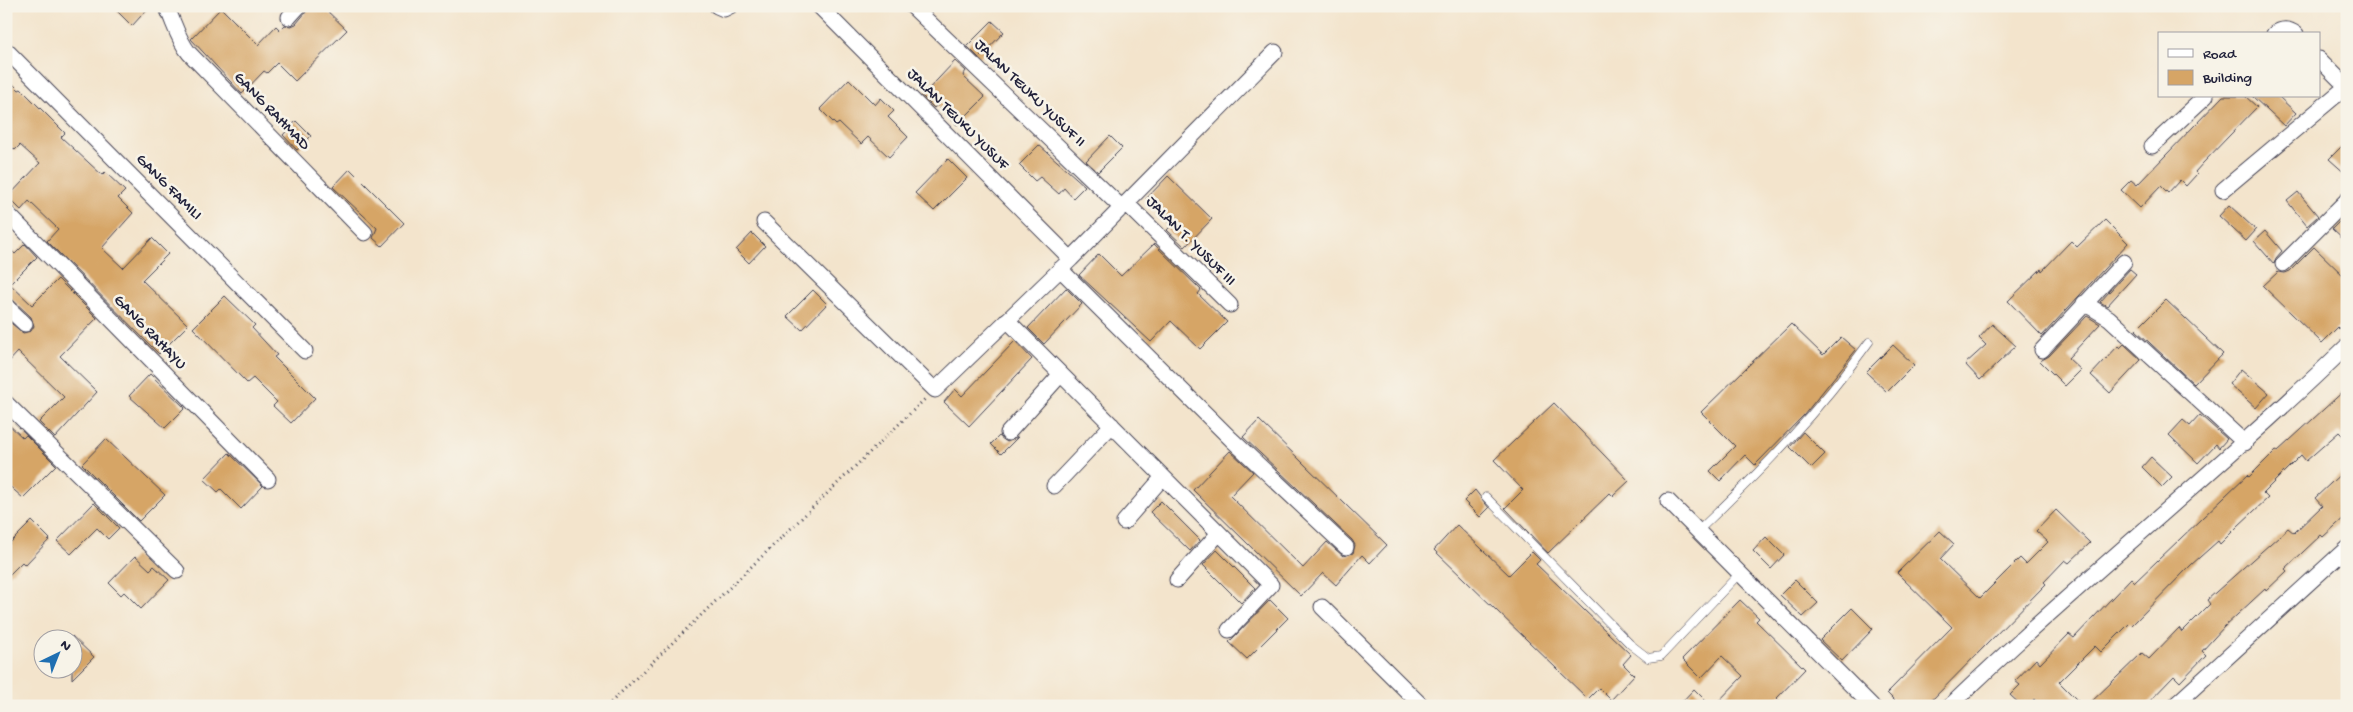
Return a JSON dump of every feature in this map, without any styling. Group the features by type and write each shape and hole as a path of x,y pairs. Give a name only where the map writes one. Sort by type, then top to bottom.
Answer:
{"street":[{"name":"GANG RAHMAD","path":"166,6 185,49 365,233"},
{"path":"717,6 724,9 730,6"},
{"name":"JALAN TEUKU YUSUF","path":"819,6 1231,439 1346,547"},
{"name":"JALAN TEUKU YUSUF II","path":"912,6 1124,205"},
{"path":"2277,32 2287,29 2292,32"},
{"name":"GANG FAMILI","path":"6,50 305,351"},
{"path":"764,222 935,390 1066,264 1275,52"},
{"path":"2223,190 2347,87 2320,59"},
{"path":"2152,146 2204,98"},
{"path":"2283,264 2347,200"},
{"name":"JALAN T. YUSUF III","path":"1124,205 1230,305"},
{"name":"GANG RAHAYU","path":"6,212 268,479"},
{"path":"2042,350 2124,262"},
{"path":"2084,303 2109,318 2244,443"},
{"path":"6,306 25,324"},
{"path":"1007,320 1271,585 1229,630"},
{"path":"1950,706 2003,655 2244,443 2347,346"},
{"path":"1008,433 1061,374"},
{"path":"6,403 177,571"},
{"path":"1054,486 1112,425"},
{"path":"1124,522 1163,477"},
{"path":"1668,501 1872,706"},
{"path":"1177,580 1219,533"},
{"path":"2174,706 2347,548"},
{"path":"1322,607 1422,706"}],"lane":[{"path":"1697,532 1763,468 1812,416 1869,342"},
{"path":"1486,497 1630,644 1648,658 1661,656 1739,574"}],"path":[{"path":"607,706 935,390"}],"building":[{"path":"112,6 150,6 132,26"},
{"path":"308,6 322,6 347,30 295,81 277,63 267,73 264,71 242,94 191,39 221,8 258,45 276,26 280,30 285,25 291,26 296,24 306,12"},
{"path":"992,21 1004,32 979,58 967,46"},
{"path":"955,61 966,71 963,75 964,77 985,97 957,125 937,105 934,108 922,96"},
{"path":"6,77 19,90 21,89 65,133 61,137 102,175 105,172 125,191 118,198 133,213 102,248 123,268 152,238 168,254 142,280 188,325 159,354 47,241 58,229 29,201 21,210 8,197 40,163 20,145 15,150 6,142"},
{"path":"849,79 875,105 881,98 894,111 888,117 908,137 889,157 868,137 861,144 839,123 836,125 820,109"},
{"path":"2221,98 2247,98 2257,107 2203,163 2195,172 2197,174 2186,186 2180,180 2168,193 2161,186 2140,208 2121,190 2131,180 2137,185"},
{"path":"2254,98 2280,98 2296,113 2284,126"},
{"path":"296,121 311,136 297,150 283,135"},
{"path":"1110,136 1122,148 1098,172 1086,161"},
{"path":"2347,141 2347,175 2329,159"},
{"path":"1039,145 1085,186 1073,198 1064,188 1059,194 1040,177 1035,181 1019,165"},
{"path":"948,159 967,178 934,211 915,193"},
{"path":"350,169 404,223 382,246 373,238 377,228 333,187"},
{"path":"1168,176 1212,219 1185,247 1167,230 1172,225 1146,199"},
{"path":"2298,192 2318,216 2307,226 2287,201"},
{"path":"2229,205 2256,230 2246,241 2219,216"},
{"path":"2347,214 2347,243 2332,229"},
{"path":"2105,220 2128,243 2042,336 2008,301 2041,269 2042,271 2071,241 2077,247"},
{"path":"2265,231 2282,251 2274,264 2254,241"},
{"path":"752,233 765,246 749,263 736,250"},
{"path":"25,244 37,257 10,284 32,305 58,279 97,318 60,356 97,392 55,438 39,422 64,397 18,352 6,365 6,319 23,333 31,331 34,326 31,317 12,299 6,297 6,246 15,254"},
{"path":"1154,244 1201,290 1198,294 1227,322 1200,349 1171,321 1151,342 1079,275 1099,254 1121,276"},
{"path":"2314,247 2347,279 2347,322 2339,329 2338,327 2322,343 2263,286 2278,272 2285,273 2290,271"},
{"path":"2130,269 2136,274 2107,306 2100,302"},
{"path":"1066,288 1082,304 1044,344 1028,328"},
{"path":"813,290 827,304 802,330 787,316"},
{"path":"225,296 255,325 252,328 277,355 274,357 315,398 291,423 273,406 277,402 253,378 247,383 193,328"},
{"path":"2166,300 2223,354 2194,384 2136,330"},
{"path":"2087,316 2100,324 2068,358 2081,370 2065,386 2040,361 2049,356"},
{"path":"1791,324 1823,355 1841,337 1856,350 1804,415 1755,465 1745,455 1720,481 1710,471 1735,446 1701,412"},
{"path":"1992,324 2016,346 1980,380 1965,364 1986,345 1979,338"},
{"path":"1015,341 1032,359 969,426 944,402 955,389 962,396"},
{"path":"2124,344 2141,360 2110,393 2091,375 2118,346 2120,348"},
{"path":"1893,345 1914,365 1887,392 1866,372"},
{"path":"2241,369 2269,393 2256,408 2229,384"},
{"path":"150,374 185,408 165,428 129,396"},
{"path":"2347,388 2347,440 2339,432 2306,461 2301,455 2263,493 2268,498 2220,544 2218,541 2191,565 2132,625 2130,623 2101,652 2095,646 2059,682 2083,706 2041,706 2034,699 2028,706 2022,706 2010,695 2020,685 2015,681 2036,659 2040,664 2069,634 2074,638 2131,578 2135,582 2247,475 2249,477 2276,450 2278,451"},
{"path":"1554,403 1629,481 1613,496 1610,493 1548,553 1505,508 1523,490 1494,460"},
{"path":"2200,415 2227,439 2219,448 2216,444 2198,463 2169,435 2183,420 2190,426"},
{"path":"1259,420 1387,545 1370,563 1362,555 1336,585 1323,573 1301,596 1193,490 1230,451 1253,472 1230,496 1303,568 1327,542 1343,556 1353,553 1355,545 1352,540 1243,437"},
{"path":"6,422 23,438 26,435 56,465 23,498 6,483"},
{"path":"1803,432 1825,454 1811,468 1790,447"},
{"path":"999,436 1007,442 1018,437 1001,454 991,444"},
{"path":"106,439 165,495 139,521 82,464"},
{"path":"229,453 263,486 241,509 221,489 218,492 204,479"},
{"path":"2151,457 2172,477 2162,487 2142,467"},
{"path":"2347,468 2347,515 2323,537 2321,535 2285,569 2287,571 2266,591 2265,589 2224,627 2202,651 2206,655 2180,682 2174,676 2145,706 2087,706 2142,653 2149,659 2179,628 2182,632 2210,604 2207,600 2288,528 2294,533 2322,506 2315,498"},
{"path":"1475,490 1489,508 1480,517 1464,501"},
{"path":"1161,501 1200,540 1190,551 1150,512"},
{"path":"94,503 119,528 108,539 97,528 71,554 57,541"},
{"path":"2056,510 2090,543 2069,563 2065,560 2044,582 2046,584 1926,706 1900,706 1887,693 1952,627 1897,573 1940,531 1954,544 1940,559 1980,598 2020,558 2026,564 2048,542 2036,531"},
{"path":"32,521 50,539 25,565 22,562 6,578 6,547"},
{"path":"1457,525 1509,575 1532,552 1540,560 1536,564 1631,655 1623,664 1634,675 1611,700 1599,688 1588,699 1434,550"},
{"path":"1766,537 1784,555 1771,569 1753,551"},
{"path":"1217,550 1255,588 1241,603 1203,565"},
{"path":"135,556 150,570 154,566 169,580 141,609 124,592 121,595 109,583"},
{"path":"1795,580 1818,603 1803,617 1780,595"},
{"path":"1270,600 1288,618 1247,659 1229,642"},
{"path":"1740,600 1759,618 1756,621 1805,669 1777,698 1785,706 1714,706 1743,676 1722,656 1701,678 1682,659"},
{"path":"1852,608 1873,629 1842,661 1820,640"},
{"path":"82,646 94,657 82,669"},
{"path":"1694,689 1711,706 1678,706"}]}
